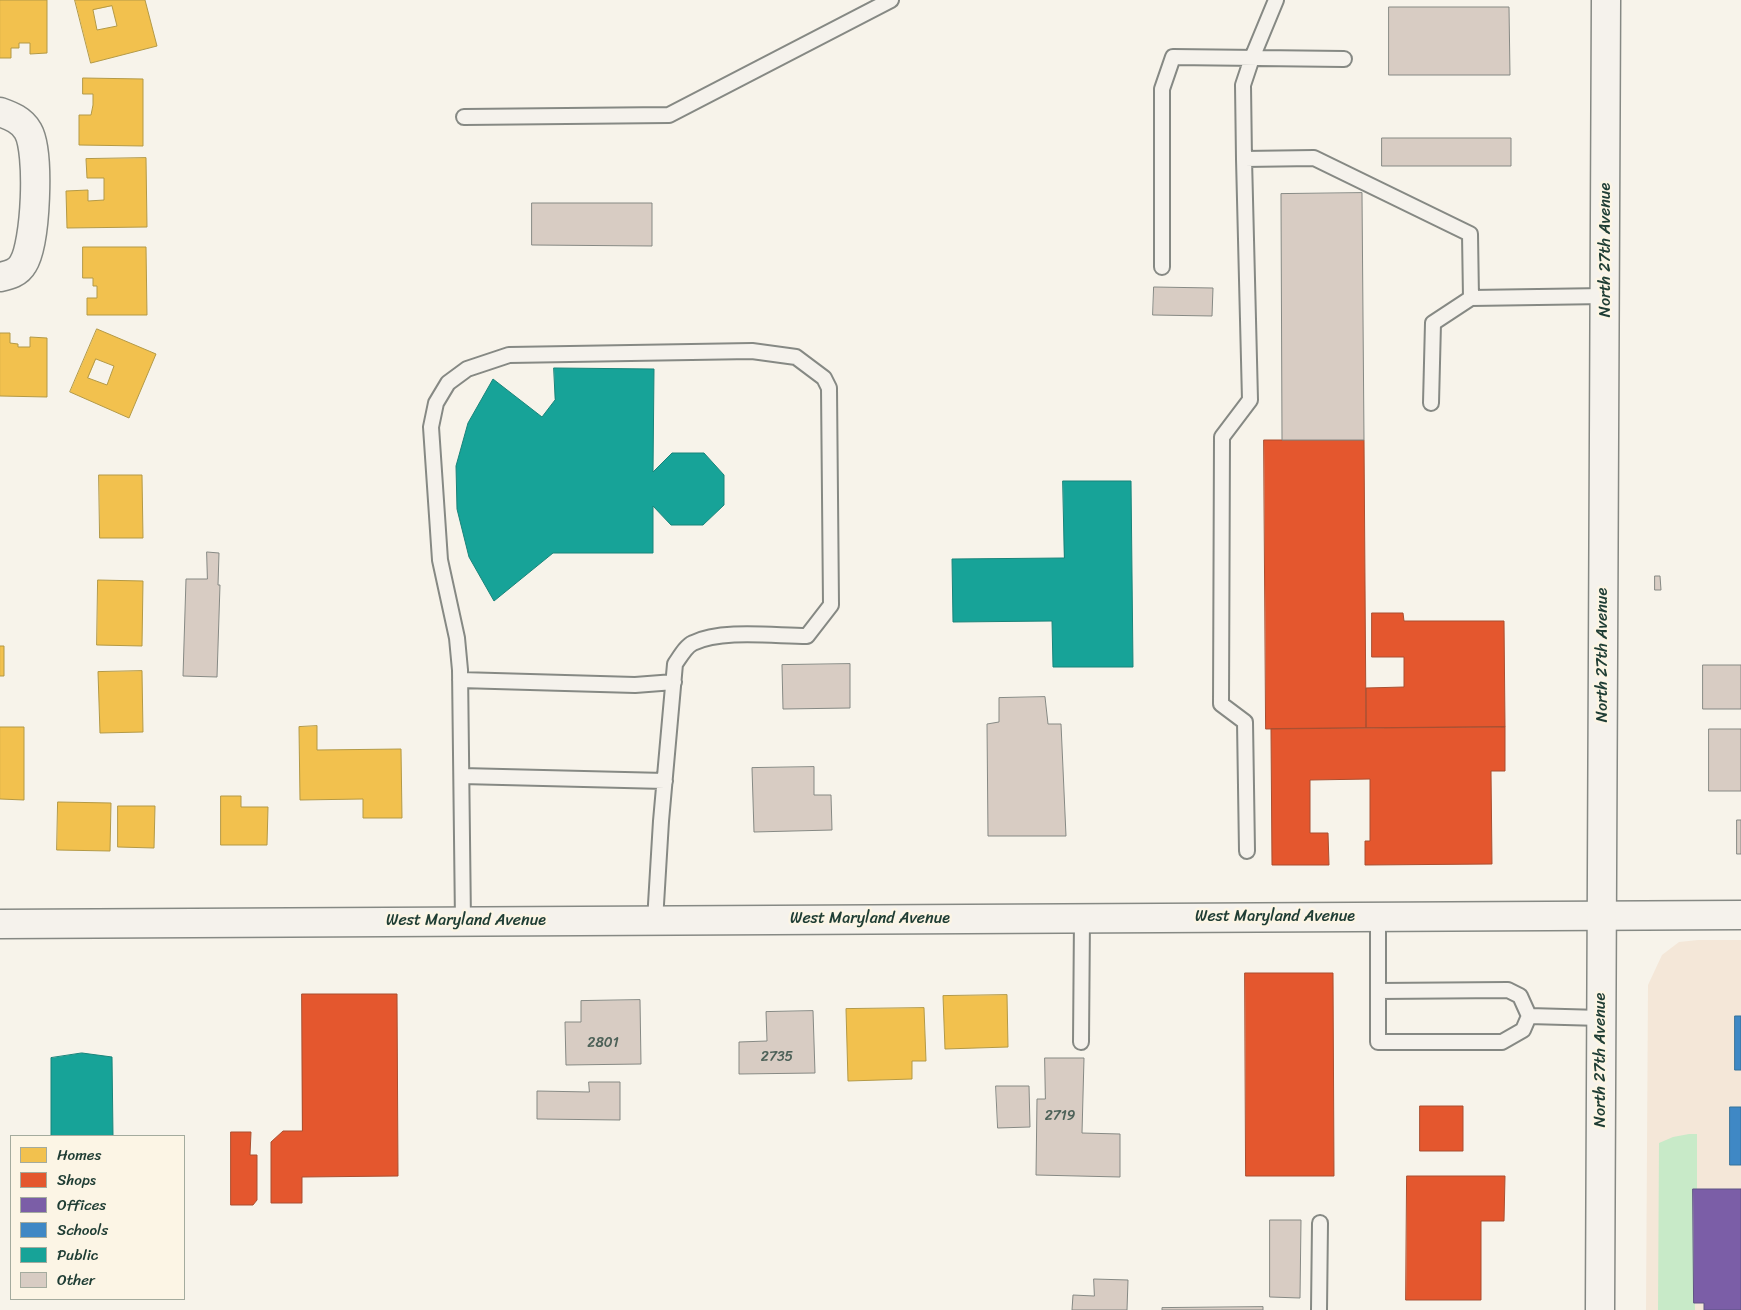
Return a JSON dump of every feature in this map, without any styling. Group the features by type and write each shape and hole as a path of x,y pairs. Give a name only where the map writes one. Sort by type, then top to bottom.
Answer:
{"street":[{"name":"North 27th Avenue","path":"1600,1310 1606,0"},
{"path":"9,274 27,255 33,233 34,143 11,118"},
{"name":"West Maryland Avenue","path":"0,924 1741,915"}],"lane":[{"path":"464,117 669,115 891,0"},
{"path":"1247,851 1245,722 1221,704 1222,438 1250,400 1244,85 1252,58 1276,0"},
{"path":"1162,267 1162,89 1173,57 1344,59"},
{"path":"1244,159 1314,158 1470,234 1471,298"},
{"path":"1431,404 1433,323 1471,298 1606,296"},
{"path":"462,922 460,680 457,638 440,560 431,426 436,404 448,382 467,369 509,355 752,351 796,357 824,378 829,388 831,605 806,636 733,635 708,638 691,644 676,664 664,781 655,920"},
{"path":"460,680 635,685 674,682"},
{"path":"462,776 664,781"},
{"path":"1378,917 1378,991 1378,1042 1502,1042 1523,1030 1529,1016 1520,996 1508,990 1378,991"},
{"path":"1081,1042 1082,918"},
{"path":"1529,1016 1601,1018"},
{"path":"1318,1310 1320,1223"}],"shaded area":[{"path":"1741,940 1741,1310 1646,1310 1648,985 1662,955 1679,942"}],"green space":[{"path":"1697,1134 1697,1189 1693,1190 1695,1310 1658,1310 1659,1143 1673,1137"}],"building: Homes":[{"path":"0,0 47,0 47,53 30,54 30,43 19,43 19,48 11,48 11,58 0,58"},
{"path":"75,0 145,0 157,46 91,63","holes":["112,6 117,26 97,30 93,10"]},
{"path":"83,78 143,79 143,146 79,145 79,115 91,115 93,105 93,94 83,94"},
{"path":"146,158 147,227 67,228 66,191 88,190 88,201 104,200 104,178 87,178 86,159"},
{"path":"83,247 146,247 147,315 87,315 87,298 97,298 97,286 93,286 93,278 83,278"},
{"path":"97,329 156,354 129,418 70,392","holes":["96,359 114,366 107,385 88,378"]},
{"path":"0,333 10,333 10,343 18,344 18,347 30,347 30,337 47,338 47,397 0,396"},
{"path":"99,475 142,475 143,538 100,538"},
{"path":"98,580 143,581 142,646 97,645"},
{"path":"0,646 4,646 4,676 0,676"},
{"path":"142,671 143,732 100,733 98,672"},
{"path":"317,726 317,750 401,749 402,818 363,818 363,799 300,800 299,727"},
{"path":"0,727 24,727 24,800 0,799"},
{"path":"221,796 241,796 241,807 268,807 267,845 221,845"},
{"path":"58,802 111,803 110,851 57,850"},
{"path":"118,806 155,806 154,848 118,847"},
{"path":"1007,995 1008,1047 945,1049 943,996"},
{"path":"924,1008 926,1061 912,1061 912,1079 848,1081 846,1009"}],"building: Shops":[{"path":"1264,440 1364,440 1366,728 1266,729"},
{"path":"1372,613 1403,613 1404,621 1504,621 1505,727 1366,728 1366,688 1404,687 1404,657 1372,657"},
{"path":"1505,727 1505,771 1491,771 1492,864 1365,865 1365,841 1370,841 1370,779 1310,780 1310,833 1328,833 1329,865 1272,865 1271,729"},
{"path":"1245,973 1333,973 1334,1176 1246,1176"},
{"path":"302,994 397,994 398,1176 302,1177 302,1203 271,1203 271,1142 283,1131 302,1131"},
{"path":"1420,1106 1463,1106 1463,1151 1420,1151"},
{"path":"231,1132 251,1132 250,1155 257,1155 257,1200 253,1205 231,1205"},
{"path":"1407,1176 1505,1176 1504,1221 1481,1221 1481,1300 1406,1300"}],"building: Offices":[{"path":"1693,1189 1741,1189 1741,1310 1704,1310 1704,1303 1694,1303"}],"building: Schools":[{"path":"1735,1016 1741,1016 1741,1070 1735,1070"},
{"path":"1730,1107 1741,1107 1741,1165 1730,1165"}],"building: Public":[{"path":"554,368 654,369 653,472 672,453 704,453 724,475 724,505 703,525 671,525 653,506 653,553 553,553 494,601 469,557 457,509 456,466 468,423 493,379 542,417 555,400"},
{"path":"1063,481 1131,481 1133,667 1053,667 1052,621 953,622 952,559 1064,558"},
{"path":"82,1053 112,1057 113,1135 51,1135 51,1058"}],"building: Other":[{"path":"1389,7 1509,7 1510,75 1389,75"},
{"path":"1382,138 1511,138 1511,166 1382,166"},
{"path":"1362,193 1364,440 1282,440 1281,194"},
{"path":"532,203 652,203 652,246 532,245"},
{"path":"1154,287 1213,288 1212,316 1153,315"},
{"path":"207,552 219,553 218,585 220,585 217,677 183,676 186,579 207,579"},
{"path":"1655,576 1660,576 1661,590 1655,590"},
{"path":"850,664 850,708 783,709 782,665"},
{"path":"1703,665 1741,665 1741,709 1703,709"},
{"path":"1045,697 1048,724 1061,724 1066,836 988,836 987,724 999,722 999,698"},
{"path":"1709,729 1741,729 1741,791 1709,791"},
{"path":"814,767 814,795 831,795 832,830 754,832 752,768"},
{"path":"1737,820 1741,820 1741,854 1737,854"},
{"path":"640,1000 641,1064 566,1065 565,1022 581,1022 581,1001"},
{"path":"813,1011 815,1073 739,1074 739,1042 767,1041 766,1012"},
{"path":"1045,1058 1084,1058 1082,1133 1120,1134 1120,1177 1036,1175 1037,1099 1045,1099"},
{"path":"589,1082 620,1082 620,1120 537,1119 537,1091 589,1092"},
{"path":"996,1086 1029,1086 1030,1127 998,1128"},
{"path":"1270,1220 1301,1220 1300,1298 1270,1297"},
{"path":"1094,1279 1128,1280 1127,1310 1072,1310 1073,1295 1094,1296"},
{"path":"1263,1307 1263,1310 1162,1310 1162,1308"}]}
